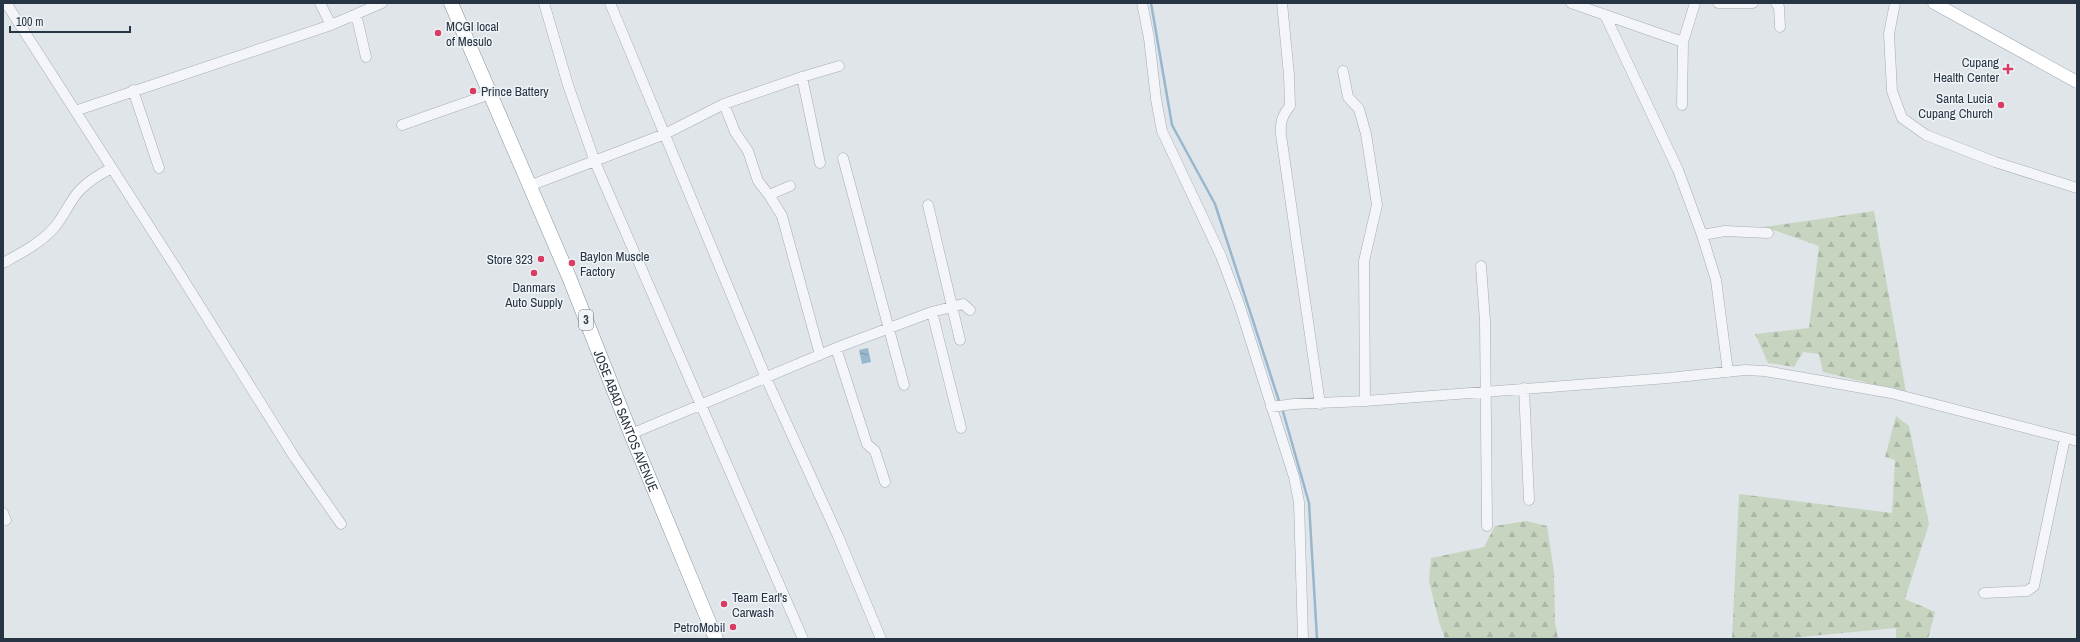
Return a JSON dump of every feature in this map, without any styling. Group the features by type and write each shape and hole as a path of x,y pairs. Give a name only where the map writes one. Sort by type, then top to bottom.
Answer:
{"highway":[{"name":"JOSE ABAD SANTOS AVENUE","path":"451,3 569,277 631,434 716,639"}],"main road":[{"path":"1934,3 2077,82"}],"street":[{"path":"6,3 295,458 341,524"},
{"path":"320,3 331,25"},
{"path":"75,110 331,25 382,3"},
{"path":"544,3 568,85 595,162 702,404 803,639"},
{"path":"610,3 766,378 838,536 881,639"},
{"path":"1142,3 1149,38 1156,99 1162,131 1221,256 1239,304 1294,477 1299,502 1303,639"},
{"path":"1282,3 1290,106 1284,114 1280,124 1281,135 1320,404"},
{"path":"1571,3 1683,42"},
{"path":"1682,105 1683,42 1696,3"},
{"path":"1718,3 1753,3"},
{"path":"1776,3 1779,7 1780,27"},
{"path":"1895,3 1889,34 1892,91 1902,118 1926,135 1995,162 2077,188"},
{"path":"356,14 366,57"},
{"path":"1606,15 1678,170 1702,235 1716,280 1728,372"},
{"path":"529,186 665,134 724,104 839,66"},
{"path":"1343,71 1348,97 1359,109 1366,134 1377,205 1364,261 1365,401"},
{"path":"802,77 820,162"},
{"path":"133,90 159,168"},
{"path":"402,125 490,94"},
{"path":"724,104 735,132 748,151 758,181 782,216 820,355"},
{"path":"843,158 904,385"},
{"path":"3,263 40,240 53,229 67,212 79,191 91,181 112,168"},
{"path":"769,195 790,186"},
{"path":"928,205 960,340"},
{"path":"1702,235 1725,231 1768,234"},
{"path":"1480,266 1485,321 1488,526"},
{"path":"631,434 836,348 888,328 953,306 963,304 970,310"},
{"path":"932,312 961,428"},
{"path":"836,348 867,444 875,451 885,482"},
{"path":"1273,407 1294,404 1320,404 1487,392 1744,370 1765,371 1885,392 2077,441"},
{"path":"1524,388 1529,500"},
{"path":"1984,593 2027,591 2034,586 2064,438"}],"green space":[{"path":"1874,211 1906,392 1823,372 1819,354 1803,352 1794,367 1768,363 1755,334 1809,328 1819,246 1765,227"},
{"path":"1896,416 1909,426 1929,524 1905,599 1935,612 1928,639 1896,639 1896,628 1780,639 1732,639 1739,494 1892,513 1895,460 1885,457"},
{"path":"1526,521 1547,526 1554,572 1555,622 1558,639 1445,639 1439,622 1429,581 1431,558 1484,547 1495,526"}],"water":[{"path":"868,348 871,362 862,364 859,350"}],"waterway":[{"path":"1151,3 1172,125 1215,204 1280,404"},
{"path":"1282,408 1309,503 1317,639"}],"place":[{"name":"MCGI local of Mesulo","path":"438,33"},
{"name":"Cupang Health Center","path":"2008,69"},
{"name":"Prince Battery","path":"473,91"},
{"name":"Santa Lucia Cupang Church","path":"2001,105"},
{"name":"Store 323","path":"541,259"},
{"name":"Baylon Muscle Factory","path":"572,263"},
{"name":"Danmars Auto Supply","path":"534,273"},
{"name":"Team Earl's Carwash","path":"724,604"},
{"name":"PetroMobil","path":"733,627"}]}
